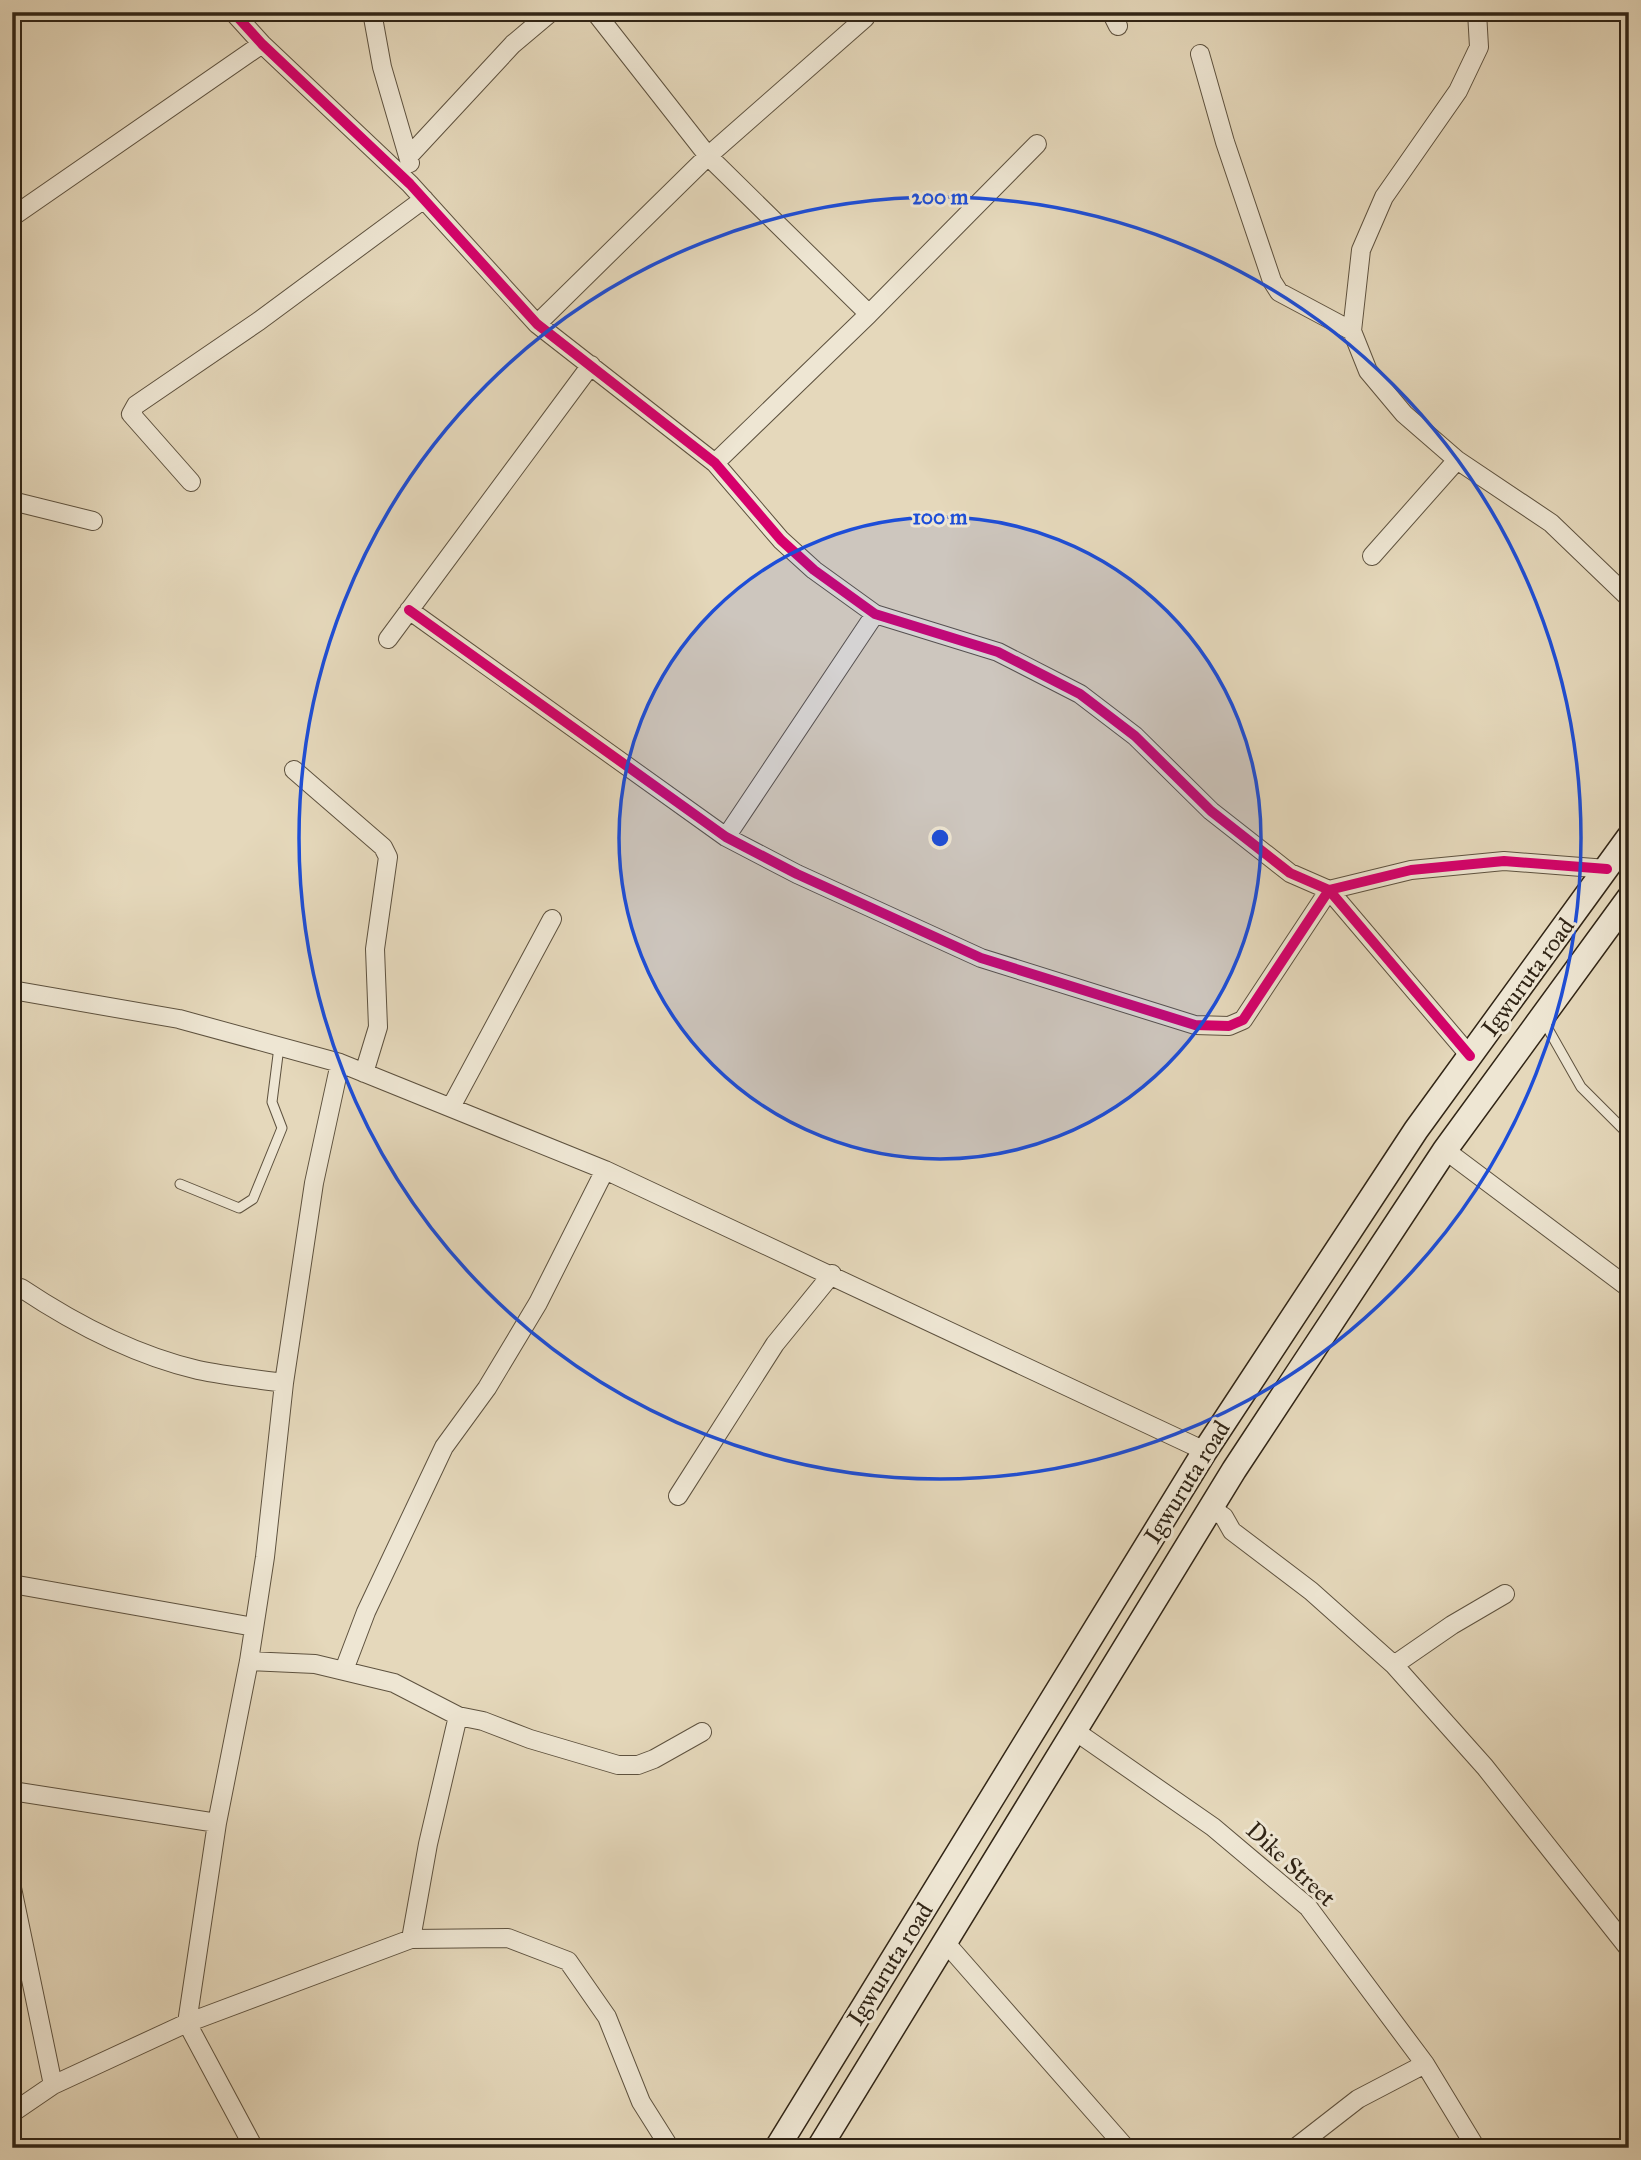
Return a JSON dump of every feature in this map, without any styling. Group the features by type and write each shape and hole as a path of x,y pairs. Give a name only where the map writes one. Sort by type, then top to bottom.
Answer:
{"main road":[{"name":"Igwuruta road","path":"777,2148 1205,1451 1416,1130 1629,837"},
{"name":"Igwuruta road","path":"819,2148 1211,1508 1445,1150 1629,898"}],"street":[{"path":"233,12 262,44 411,184 537,324 715,463 781,540 814,570 875,614 998,652 1080,694 1135,736 1211,811 1290,873 1329,890 1470,1056"},
{"path":"372,12 382,67 410,155 411,184"},
{"path":"410,155 513,44 551,12"},
{"path":"595,12 708,156 869,314"},
{"path":"1477,12 1479,47 1469,69 1458,91 1384,197 1362,250 1352,331 1368,371 1404,414 1457,460 1551,523 1629,598"},
{"path":"537,324 708,156 865,18"},
{"path":"12,217 262,44"},
{"path":"1200,54 1224,142 1272,281 1279,292 1352,331"},
{"path":"715,463 869,314 1037,144"},
{"path":"191,481 138,425 131,414 136,405 259,321 424,199"},
{"path":"388,639 591,365"},
{"path":"1372,556 1457,460"},
{"path":"12,501 93,521"},
{"path":"409,610 726,837 797,874 981,958 1195,1025 1229,1026 1243,1020 1329,890 1411,870 1504,861 1607,869"},
{"path":"726,837 875,614"},
{"path":"294,770 383,847 388,857 375,949 378,1027 364,1073"},
{"path":"452,1107 552,919"},
{"path":"12,990 179,1019 340,1063 605,1170 1205,1451"},
{"path":"254,2148 187,2023 217,1823 249,1661 284,1383 314,1183 340,1063"},
{"path":"1445,1150 1629,1287"},
{"path":"344,1670 366,1612 444,1447 487,1388 538,1303 605,1170"},
{"path":"678,1496 775,1344 832,1274"},
{"path":"21,1289 70,1320 139,1351 197,1370 284,1383"},
{"path":"1211,1508 1224,1517 1232,1531 1311,1591 1394,1665 1485,1767 1628,1948"},
{"path":"12,1584 254,1627"},
{"path":"1394,1665 1452,1625 1505,1594"},
{"path":"249,1661 315,1664 394,1684 458,1716 483,1721 530,1739 618,1765 638,1765 654,1759 702,1732"},
{"path":"411,1939 428,1844 458,1716"},
{"name":"Dike Street","path":"1075,1731 1213,1827 1308,1907 1425,2064 1476,2148"},
{"path":"12,1791 217,1823"},
{"path":"12,1888 53,2085"},
{"path":"12,2113 53,2085 187,2023 411,1939 508,1938 568,1961 607,2017 640,2102 670,2148"},
{"path":"945,1942 1126,2148"},
{"path":"1295,2148 1358,2099 1425,2064"}],"lane":[{"path":"1542,1017 1581,1087 1629,1135"},
{"path":"180,1184 239,1208 253,1199 282,1128 272,1102 279,1047"}],"cycle path":[{"path":"233,12 262,44 410,184 537,324 715,463 781,540 814,570 875,614 998,652 1080,694 1135,736 1211,811 1290,873 1329,890 1411,870 1504,861 1607,869"},
{"path":"409,610 726,837 797,874 981,958 1195,1025 1229,1026 1243,1020 1329,890 1470,1056"}]}
